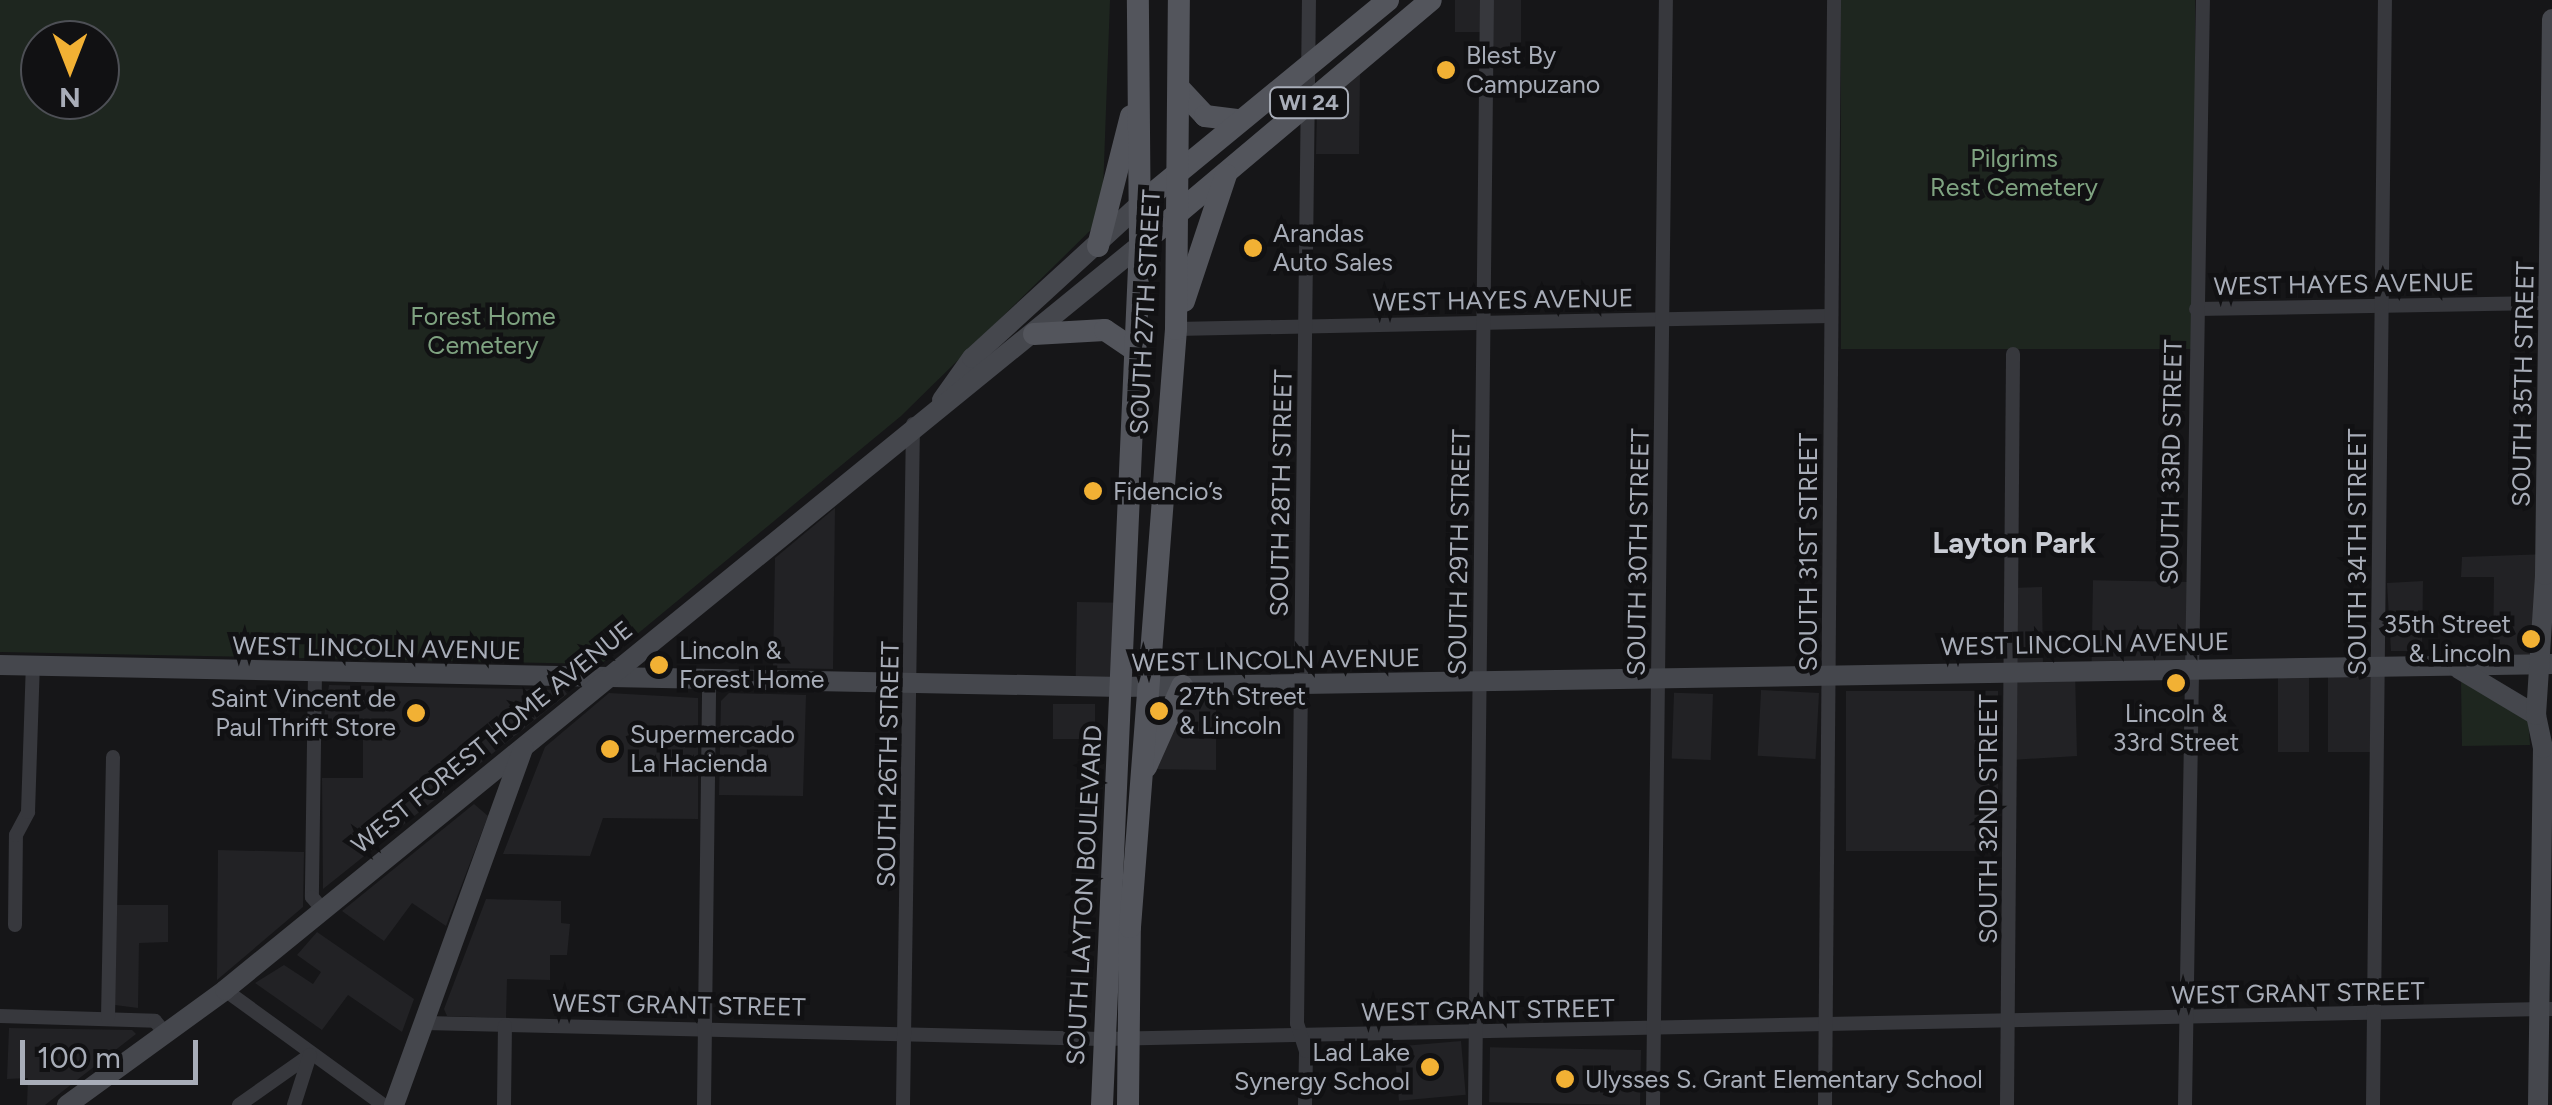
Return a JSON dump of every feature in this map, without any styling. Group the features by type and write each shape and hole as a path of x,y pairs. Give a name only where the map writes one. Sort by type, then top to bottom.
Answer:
{"main road":[{"name":"SOUTH 27TH STREET","path":"1122,687 1140,245 1138,0"},
{"name":"SOUTH 27TH STREET","path":"1148,686 1176,329 1178,0"},
{"name":"WEST FOREST HOME AVENUE","path":"942,400 972,358 1140,204 1388,0"},
{"name":"WEST FOREST HOME AVENUE","path":"67,1105 225,990 942,400 1034,334 1431,0"},
{"name":"SOUTH 35TH STREET","path":"2538,1105 2546,1009 2548,739 2536,715 2546,663 2550,25 2546,0"},
{"path":"1098,246 1139,78"},
{"path":"1180,89 1205,116 1239,120"},
{"path":"1176,329 1226,172"},
{"path":"1034,334 1105,330 1135,350"},
{"name":"WEST LINCOLN AVENUE","path":"0,665 1122,687 2546,663"},
{"path":"2448,666 2475,675 2536,715"},
{"name":"SOUTH LAYTON BOULEVARD","path":"1128,1105 1140,780 1148,686"},
{"path":"1140,780 1182,686"},
{"name":"SOUTH LAYTON BOULEVARD","path":"1102,1105 1122,687"},
{"path":"394,1105 501,822 523,748"},
{"path":"462,798 484,799 501,822"}],"street":[{"name":"SOUTH 28TH STREET","path":"1305,1105 1301,684 1309,0"},
{"name":"SOUTH 29TH STREET","path":"1475,1105 1487,0"},
{"name":"SOUTH 30TH STREET","path":"1653,1105 1666,0"},
{"name":"SOUTH 31ST STREET","path":"1825,1105 1834,0"},
{"name":"SOUTH 33RD STREET","path":"2186,1105 2202,0"},
{"name":"SOUTH 34TH STREET","path":"2373,1105 2385,0"},
{"name":"WEST HAYES AVENUE","path":"2196,309 2550,302"},
{"name":"WEST HAYES AVENUE","path":"1176,329 1831,316"},
{"name":"SOUTH 32ND STREET","path":"2007,1105 2013,354"},
{"name":"SOUTH 26TH STREET","path":"903,1105 914,424"},
{"path":"15,925 16,835 28,812 32,665"},
{"path":"315,672 312,897 322,910"},
{"path":"704,1105 709,680"},
{"path":"108,1018 113,756"},
{"path":"225,990 383,1105"},
{"name":"WEST GRANT STREET","path":"425,1023 1129,1038 1476,1034 2546,1009"},
{"path":"0,1016 155,1020 165,1034"},
{"path":"504,1105 505,1026"},
{"path":"238,1105 310,1055"},
{"path":"294,1105 310,1055"}],"shaded area":[{"path":"1455,0 1521,0 1521,49 1486,49 1486,32 1455,32"},
{"path":"1360,74 1359,154 1316,154 1317,111"},
{"path":"835,508 833,669 773,668 775,558"},
{"path":"2546,554 2540,663 2493,665 2494,577 2461,577 2462,557"},
{"path":"2093,580 2192,582 2191,666 2092,664"},
{"path":"2423,581 2422,651 2391,651 2387,583"},
{"path":"2042,587 2043,669 2075,669 2077,756 2011,760 2011,588"},
{"path":"1077,602 1125,603 1124,687 1076,686"},
{"path":"2278,665 2309,665 2309,752 2278,752"},
{"path":"2328,665 2378,665 2378,752 2328,752"},
{"path":"329,685 564,690 567,694 323,889 322,778 363,778 363,723 323,723"},
{"path":"1182,686 1216,686 1216,770 1145,769"},
{"path":"1761,690 1819,693 1816,759 1758,756"},
{"path":"1846,691 1998,691 1998,851 1846,851"},
{"path":"609,693 698,698 698,819 603,818 590,856 503,854 545,747"},
{"path":"729,693 806,695 803,796 719,795 721,701"},
{"path":"1674,693 1713,694 1711,760 1672,759"},
{"path":"1053,704 1095,704 1095,739 1053,739"},
{"path":"474,804 488,816 446,926 412,903 384,941 342,911"},
{"path":"218,850 304,852 303,907 217,980"},
{"path":"486,899 561,901 561,923 570,924 567,955 550,955 550,980 507,979 506,1018 447,1016 444,1009"},
{"path":"115,905 168,905 168,942 139,943 138,1008 115,1005"},
{"path":"317,932 414,999 402,1032 348,995 322,1030 255,983 284,965 313,984 321,972 297,955"},
{"path":"9,1028 132,1030 136,1034 45,1105 27,1105 28,1078 7,1079"},
{"name":"Lad Lake Synergy School","path":"1461,1041 1466,1095 1399,1101 1394,1047"},
{"name":"Ulysses S. Grant Elementary School","path":"1490,1047 1641,1050 1640,1105 1489,1102"}],"green space":[{"name":"Forest Home Cemetery","path":"0,0 1110,0 1102,219 901,416 601,664 0,652"},
{"name":"Pilgrims Rest Cemetery","path":"1841,0 2195,0 2195,349 1841,349"},
{"path":"2461,680 2528,716 2530,745 2462,746"}],"place":[{"name":"Blest By Campuzano","path":"1446,70"},
{"name":"Arandas Auto Sales","path":"1253,248"},
{"name":"Fidencio’s","path":"1093,491"},
{"name":"35th Street & Lincoln","path":"2531,639"},
{"name":"Lincoln & Forest Home","path":"659,665"},
{"name":"Lincoln & 33rd Street","path":"2176,683"},
{"name":"27th Street & Lincoln","path":"1159,711"},
{"name":"Saint Vincent de Paul Thrift Store","path":"416,713"},
{"name":"Supermercado La Hacienda","path":"610,749"},
{"name":"Lad Lake Synergy School","path":"1430,1067"},
{"name":"Ulysses S. Grant Elementary School","path":"1565,1079"}],"district":[{"name":"Layton Park","path":"2014,543"}]}
